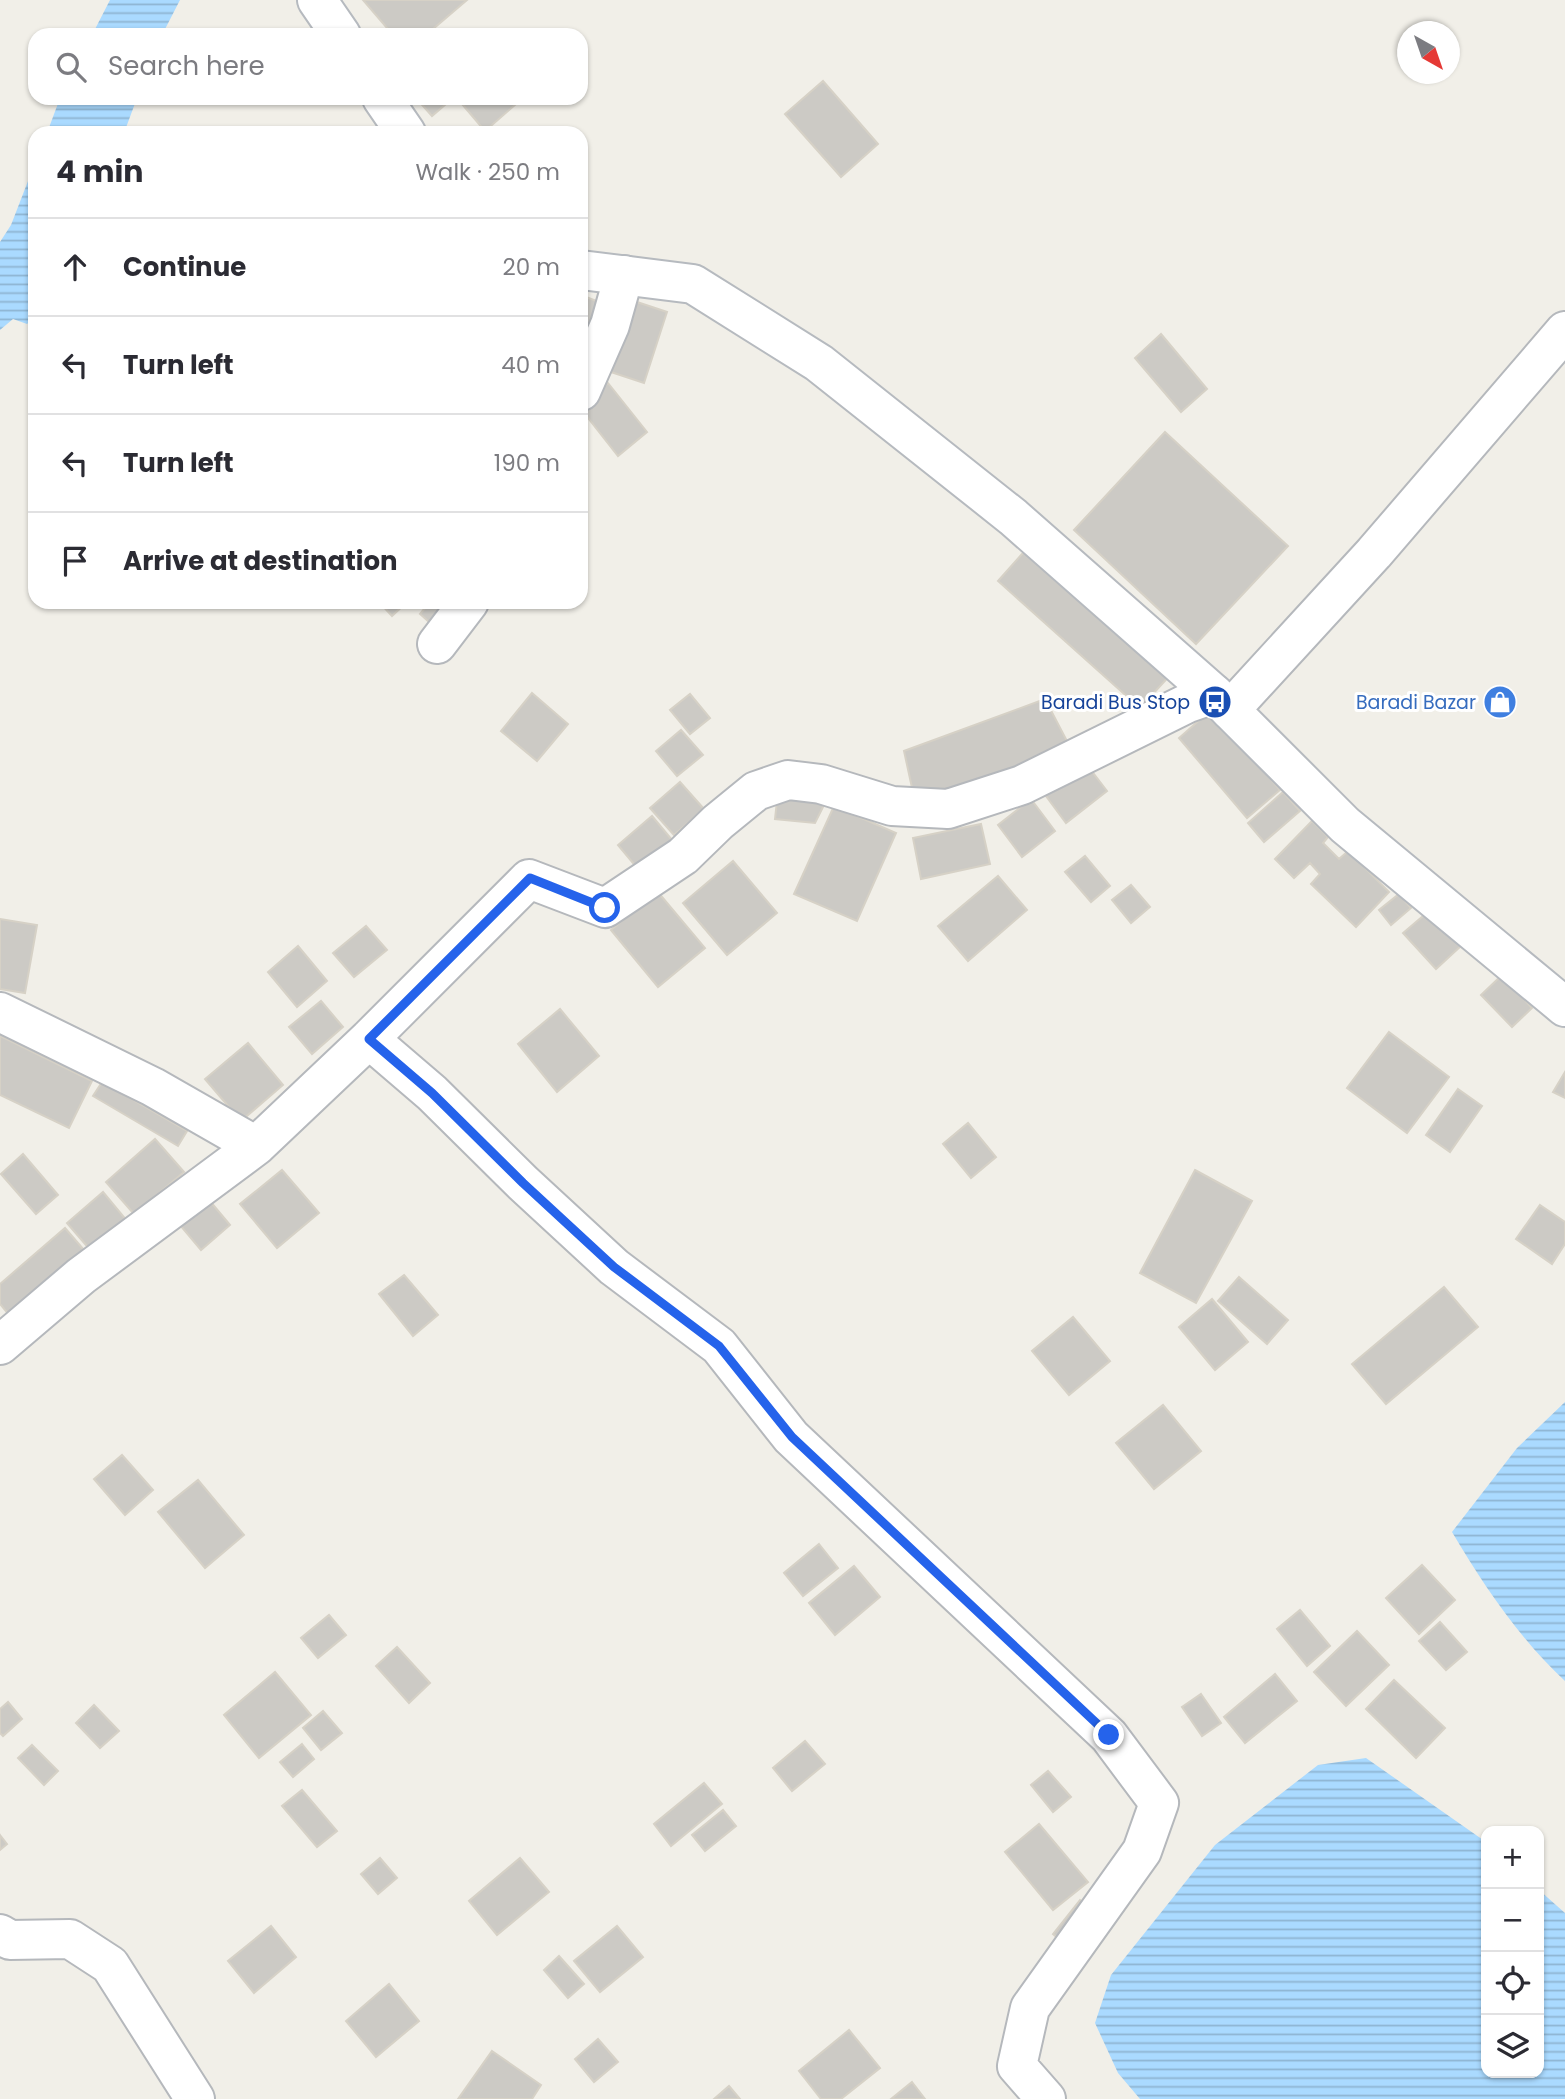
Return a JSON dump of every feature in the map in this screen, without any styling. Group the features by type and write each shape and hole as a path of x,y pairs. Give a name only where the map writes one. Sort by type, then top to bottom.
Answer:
{"street":[{"path":"317,0 336,28"},
{"path":"387,105 401,126"},
{"path":"588,271 692,284 819,363 1013,517 1222,702 1345,825 1565,1007"},
{"path":"588,375 610,325 624,275"},
{"path":"0,1345 81,1276 256,1146 369,1039 530,878 605,908 683,856 718,822 756,791 778,783 788,780 821,785 892,806 948,809 1022,785 1188,703 1222,702 1374,553 1565,331"},
{"path":"437,644 464,609"},
{"path":"0,1012 153,1087 256,1146"},
{"path":"369,1039 432,1093 523,1183 614,1267 719,1346 792,1437 1109,1735 1159,1803 1142,1851 1030,2008 1017,2066 1046,2099"},
{"path":"0,1934 10,1940 70,1939 110,1965 195,2099"}],"water":[{"path":"110,0 180,0 166,28 96,28"},
{"path":"57,105 134,105 127,126 50,126"},
{"path":"28,181 28,323 13,319 0,330 0,242 11,225"},
{"path":"1565,1402 1565,1681 1532,1647 1503,1611 1452,1532 1517,1448"},
{"path":"1366,1758 1481,1838 1481,2078 1544,2078 1544,1894 1565,1913 1565,2099 1140,2099 1118,2073 1095,2023 1111,1975 1215,1845 1318,1765"}],"building":[{"path":"363,0 467,0 434,28 387,28"},
{"path":"823,81 878,144 841,177 785,114"},
{"path":"422,105 445,105 432,116"},
{"path":"463,105 515,105 491,126 481,126"},
{"path":"622,297 667,312 644,383 599,368"},
{"path":"588,298 612,307 588,349"},
{"path":"1161,334 1207,389 1181,412 1135,358"},
{"path":"608,383 647,432 618,456 588,418 588,399"},
{"path":"1165,432 1288,546 1196,644 1074,530"},
{"path":"1030,545 1173,672 1140,708 998,581"},
{"path":"386,609 400,609 392,616"},
{"path":"424,609 457,609 438,630 420,614"},
{"path":"532,693 568,724 537,761 501,731"},
{"path":"690,694 710,718 690,734 670,710"},
{"path":"1045,699 1068,743 953,799 914,797 904,751"},
{"path":"1211,710 1280,790 1247,818 1179,738"},
{"path":"681,730 703,755 677,776 656,751"},
{"path":"1084,761 1107,791 1066,823 1043,792"},
{"path":"680,782 704,809 674,835 650,808"},
{"path":"778,792 828,797 815,823 775,819"},
{"path":"1283,792 1300,811 1264,842 1248,823"},
{"path":"1031,799 1055,831 1022,857 998,825"},
{"path":"834,806 896,833 857,921 794,894"},
{"path":"652,816 672,840 638,869 618,845"},
{"path":"1312,821 1328,837 1323,843 1339,859 1348,851 1389,892 1356,927 1311,884 1320,874 1310,863 1294,878 1275,859"},
{"path":"981,824 990,864 921,879 913,838"},
{"path":"1085,856 1110,886 1091,902 1065,872"},
{"path":"733,861 777,913 727,955 683,903"},
{"path":"998,876 1027,910 968,961 938,926"},
{"path":"1131,885 1150,907 1131,923 1112,900"},
{"path":"657,891 705,948 658,987 611,930"},
{"path":"1399,894 1411,908 1391,925 1379,910"},
{"path":"1429,911 1461,946 1436,969 1403,933"},
{"path":"0,919 37,925 25,993 0,989"},
{"path":"366,926 387,950 354,977 333,953"},
{"path":"298,946 327,981 297,1007 268,972"},
{"path":"1502,975 1532,1008 1512,1027 1481,995"},
{"path":"321,1001 343,1027 312,1054 289,1027"},
{"path":"560,1009 599,1056 557,1092 518,1044"},
{"path":"1389,1032 1449,1077 1407,1133 1347,1088"},
{"path":"0,1036 92,1081 69,1128 0,1095"},
{"path":"248,1043 283,1085 241,1121 205,1079"},
{"path":"1565,1072 1565,1098 1553,1092"},
{"path":"102,1082 187,1131 178,1146 93,1096"},
{"path":"1458,1089 1482,1106 1450,1152 1426,1135"},
{"path":"968,1123 996,1157 971,1178 943,1144"},
{"path":"155,1139 184,1172 134,1214 106,1182"},
{"path":"23,1154 58,1195 36,1214 1,1174"},
{"path":"282,1170 319,1213 277,1248 240,1204"},
{"path":"1195,1170 1252,1201 1196,1303 1140,1273"},
{"path":"103,1192 128,1222 92,1252 67,1223"},
{"path":"204,1194 230,1225 201,1250 174,1218"},
{"path":"1540,1205 1565,1222 1565,1244 1552,1264 1516,1239"},
{"path":"65,1228 90,1257 15,1322 0,1304 0,1284"},
{"path":"404,1275 438,1315 413,1336 379,1294"},
{"path":"1239,1277 1288,1320 1267,1344 1218,1301"},
{"path":"1444,1287 1478,1327 1386,1404 1352,1364"},
{"path":"1212,1299 1248,1342 1215,1370 1179,1327"},
{"path":"1073,1317 1110,1361 1069,1395 1032,1351"},
{"path":"1163,1405 1201,1451 1154,1489 1116,1443"},
{"path":"122,1455 153,1490 125,1515 94,1479"},
{"path":"198,1480 244,1535 205,1568 158,1512"},
{"path":"819,1544 838,1568 803,1596 784,1573"},
{"path":"1422,1565 1455,1600 1419,1634 1386,1598"},
{"path":"854,1566 880,1597 835,1635 809,1603"},
{"path":"1300,1610 1330,1646 1307,1666 1277,1629"},
{"path":"329,1615 346,1635 318,1658 301,1638"},
{"path":"1440,1622 1467,1652 1446,1670 1419,1641"},
{"path":"1357,1631 1389,1665 1346,1706 1314,1672"},
{"path":"397,1647 430,1683 409,1703 376,1666"},
{"path":"275,1672 311,1715 259,1758 224,1715"},
{"path":"1275,1674 1297,1701 1245,1743 1224,1717"},
{"path":"1394,1680 1445,1728 1416,1758 1366,1709"},
{"path":"1201,1694 1221,1723 1202,1736 1182,1707"},
{"path":"8,1702 22,1719 3,1736 0,1733 0,1709"},
{"path":"94,1705 119,1731 100,1748 76,1723"},
{"path":"323,1711 342,1733 321,1750 303,1728"},
{"path":"805,1741 825,1764 792,1791 773,1768"},
{"path":"302,1744 314,1759 293,1777 280,1762"},
{"path":"32,1745 58,1771 44,1785 18,1758"},
{"path":"1048,1771 1071,1797 1053,1812 1031,1785"},
{"path":"704,1783 722,1804 671,1846 654,1824"},
{"path":"302,1790 337,1831 317,1847 282,1806"},
{"path":"723,1810 736,1826 705,1851 692,1835"},
{"path":"1039,1824 1088,1882 1053,1910 1005,1852"},
{"path":"0,1835 7,1844 0,1850"},
{"path":"380,1858 397,1878 378,1894 361,1874"},
{"path":"520,1858 549,1892 497,1935 469,1901"},
{"path":"1080,1900 1094,1910 1066,1945 1053,1934"},
{"path":"271,1926 296,1957 254,1993 228,1961"},
{"path":"617,1926 643,1957 600,1992 574,1961"},
{"path":"559,1956 584,1984 568,1998 544,1970"},
{"path":"389,1984 419,2021 376,2057 346,2021"},
{"path":"849,2030 880,2068 841,2099 821,2099 799,2071"},
{"path":"598,2039 618,2062 594,2082 575,2059"},
{"path":"492,2051 541,2085 532,2099 458,2099"},
{"path":"912,2082 925,2099 891,2099"},
{"path":"729,2086 740,2099 714,2099"}],"place":[{"name":"Baradi Bus Stop","path":"1215,702"},
{"name":"Baradi Bazar","path":"1500,702"}],"route":[{"path":"605,908 530,878 369,1039 432,1093 523,1183 614,1267 719,1346 792,1437 1109,1735"}]}
